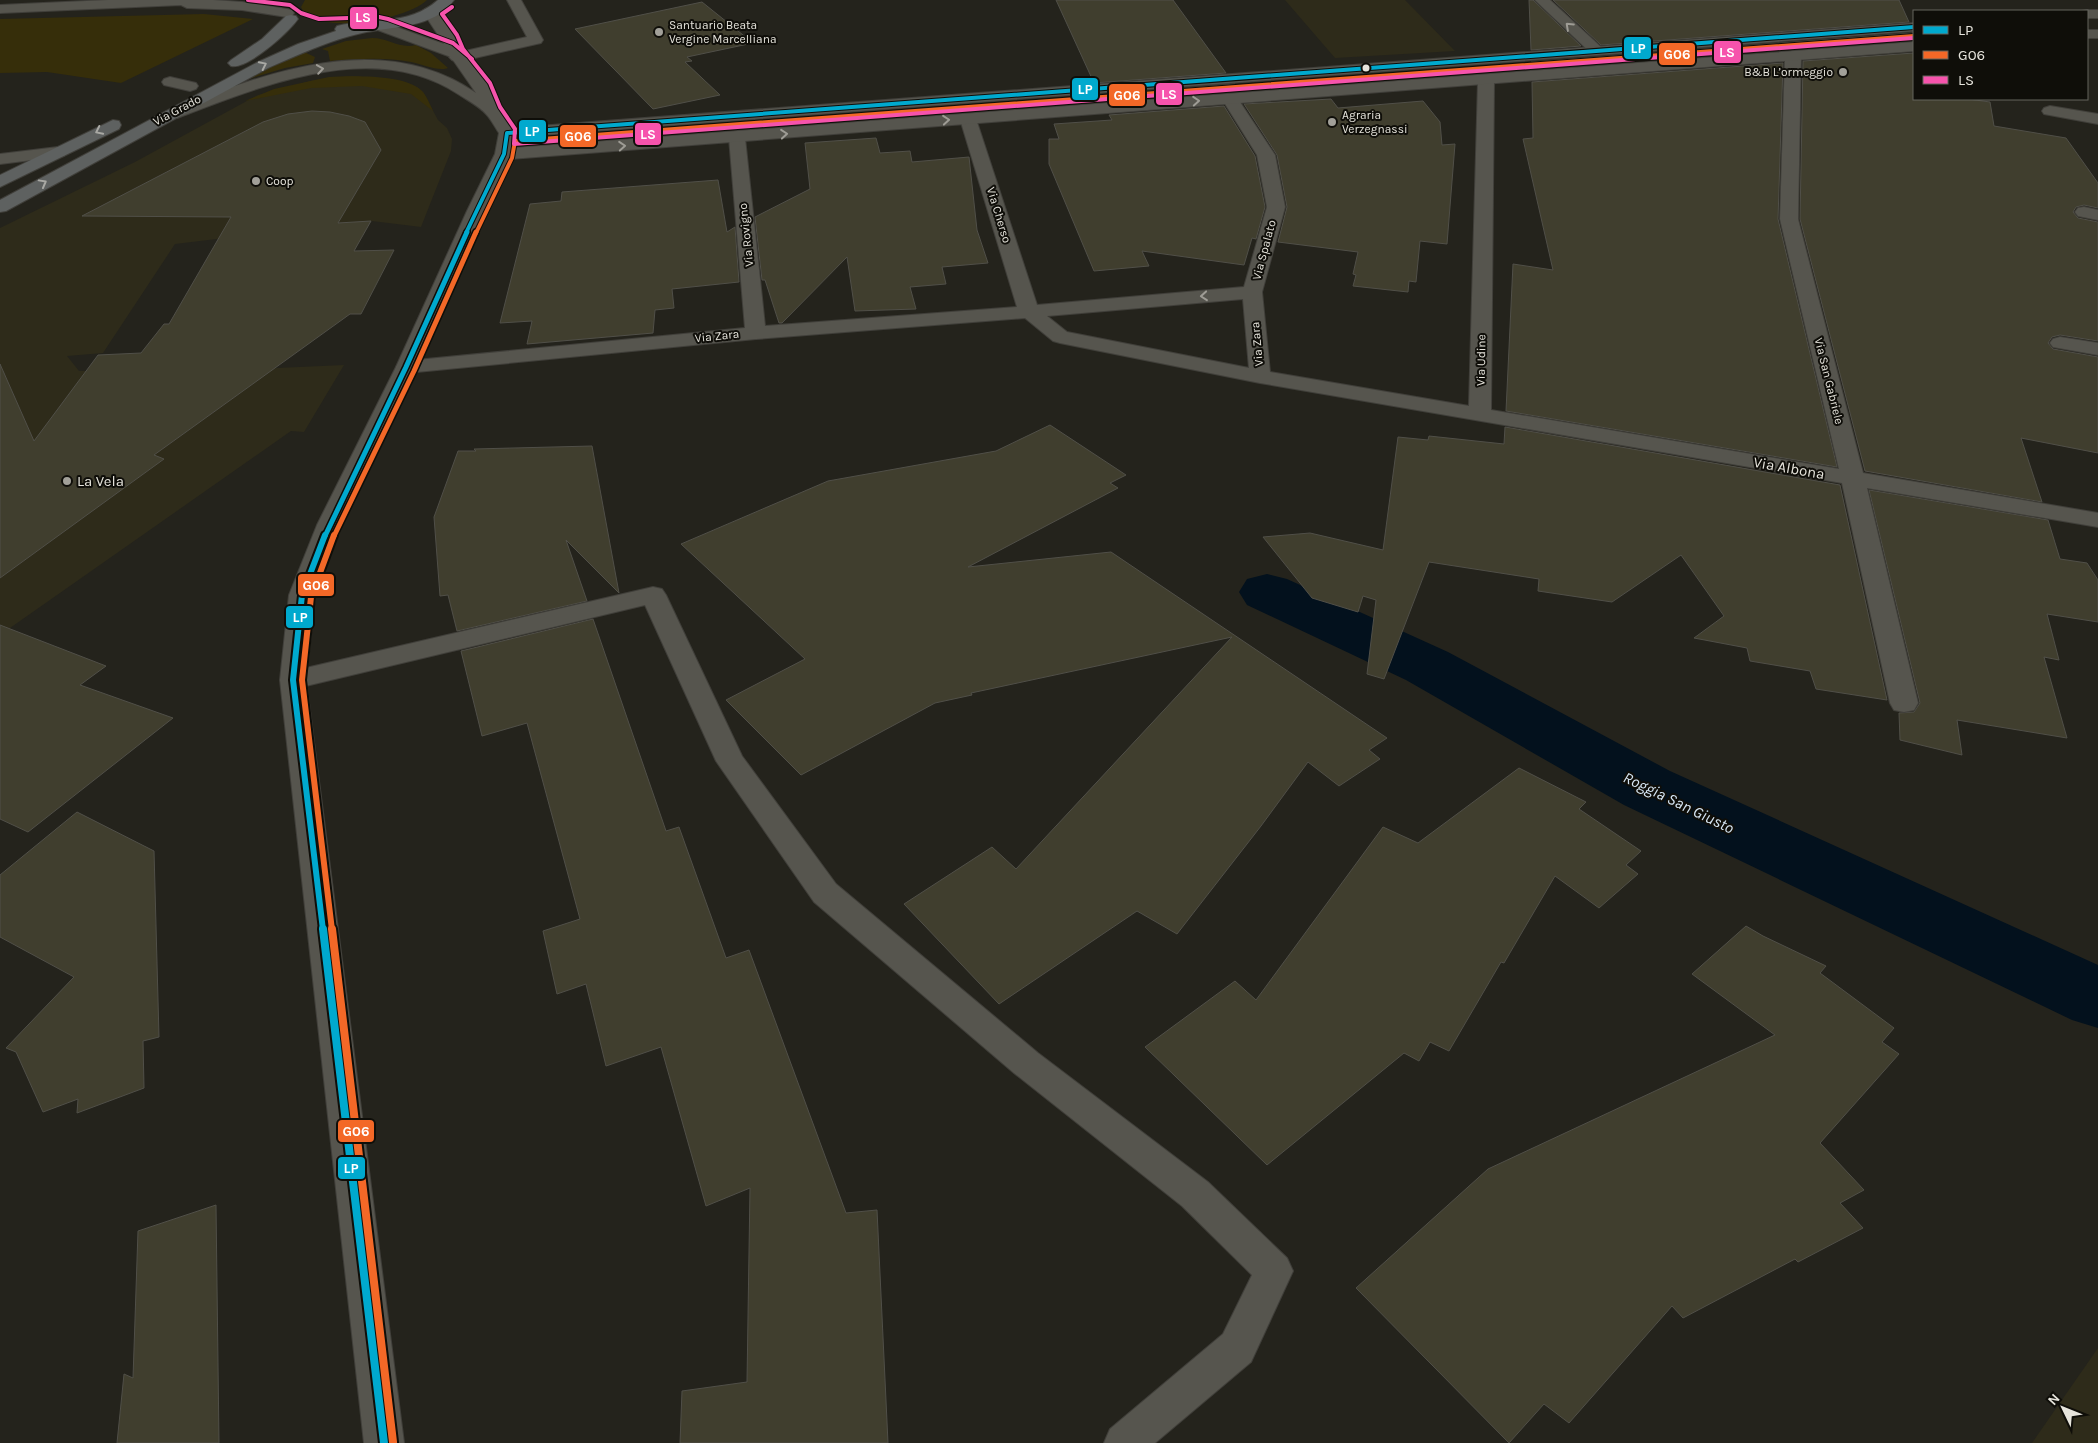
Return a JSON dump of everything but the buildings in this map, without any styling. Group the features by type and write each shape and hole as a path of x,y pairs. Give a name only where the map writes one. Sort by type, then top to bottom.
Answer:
{"main road":[{"path":"290,11 302,24 319,28 361,28 408,20 430,12 447,0"},
{"name":"Via Grado","path":"163,99 233,65 267,42 290,11"},
{"name":"Via Grado","path":"0,207 157,120 263,65 303,47 361,28"},
{"path":"0,182 128,117"}],"street":[{"path":"0,10 206,0"},
{"path":"380,26 421,40 457,56 536,40 514,0"},
{"path":"1542,0 1597,51"},
{"path":"173,3 242,6 290,11"},
{"path":"384,1443 294,680 302,596 329,525 406,367 505,144 482,87 457,56 449,39 430,12"},
{"path":"505,144 1597,51 1913,27"},
{"path":"505,144 737,138 1230,98 1486,81 1913,47"},
{"name":"Via San Gabriele","path":"1793,56 1789,219 1853,480 1904,703"},
{"path":"157,120 243,88 293,73 364,64 395,66 436,76 452,84 492,111"},
{"name":"Via Udine","path":"1480,415 1486,81"},
{"path":"170,82 190,86"},
{"name":"Via Spalato","path":"1230,98 1266,155 1276,206 1252,292"},
{"path":"2050,111 2098,119"},
{"name":"Via Cherso","path":"968,119 1029,312"},
{"name":"Via Rovigno","path":"737,138 756,332"},
{"path":"0,159 58,152"},
{"name":"Via Zara","path":"406,367 756,332 1029,312 1252,292 1260,377 1060,337 1029,312"},
{"path":"2060,344 2098,349"},
{"path":"1260,377 1480,415"},
{"name":"Via Albona","path":"1480,415 1853,480 2098,520"},
{"path":"294,680 653,595 730,761 825,893 1026,1063 1195,1194 1274,1271 1237,1348 1124,1443"}],"shaded area":[{"path":"305,0 427,0 401,14 382,19 341,23 323,21 309,16 301,7"},
{"path":"1285,0 1405,0 1455,51 1335,58"},
{"path":"204,14 253,19 121,83 47,72 0,73 0,19"},
{"path":"372,38 404,46 416,45 431,53 448,68 435,68 391,59 330,61 328,51 322,49 346,41"},
{"path":"304,52 315,57 313,63 285,68 245,80 287,58"},
{"path":"352,76 388,79 417,87 423,92 438,120 447,128 452,139 451,151 421,227 372,221 356,222 175,244 103,353 67,356 79,371 255,369 344,365 304,432 291,431 0,635 0,228 135,162 258,95 314,80"},
{"path":"329,77 378,77 404,81 422,91 433,111 411,94 362,86 311,88 245,101 274,89"},
{"path":"2098,1348 2098,1443 2032,1443"}],"waterway":[{"name":"Roggia San Giusto","path":"1267,592 1427,666 1647,788 2098,998"}],"transit line":[{"name":"LS","path":"248,0 290,5 301,13 319,19 379,17 388,19 453,43 472,59"},
{"name":"LS","path":"452,7 442,14 457,35 463,49 490,83 500,107 515,129 514,144 1913,38"},
{"name":"LP","path":"384,1443 293,680 302,595 329,525 406,367 476,211 504,154 507,133 1913,27"},
{"name":"G06","path":"393,1442 302,680 311,597 337,528 414,371 484,215 512,158 515,141 1913,36"}],"place":[{"name":"Santuario Beata Vergine Marcelliana","path":"659,32"},
{"name":"B&B L’ormeggio","path":"1843,72"},
{"name":"Agraria Verzegnassi","path":"1332,122"},
{"name":"Coop","path":"256,181"},
{"name":"La Vela","path":"67,481"}]}
